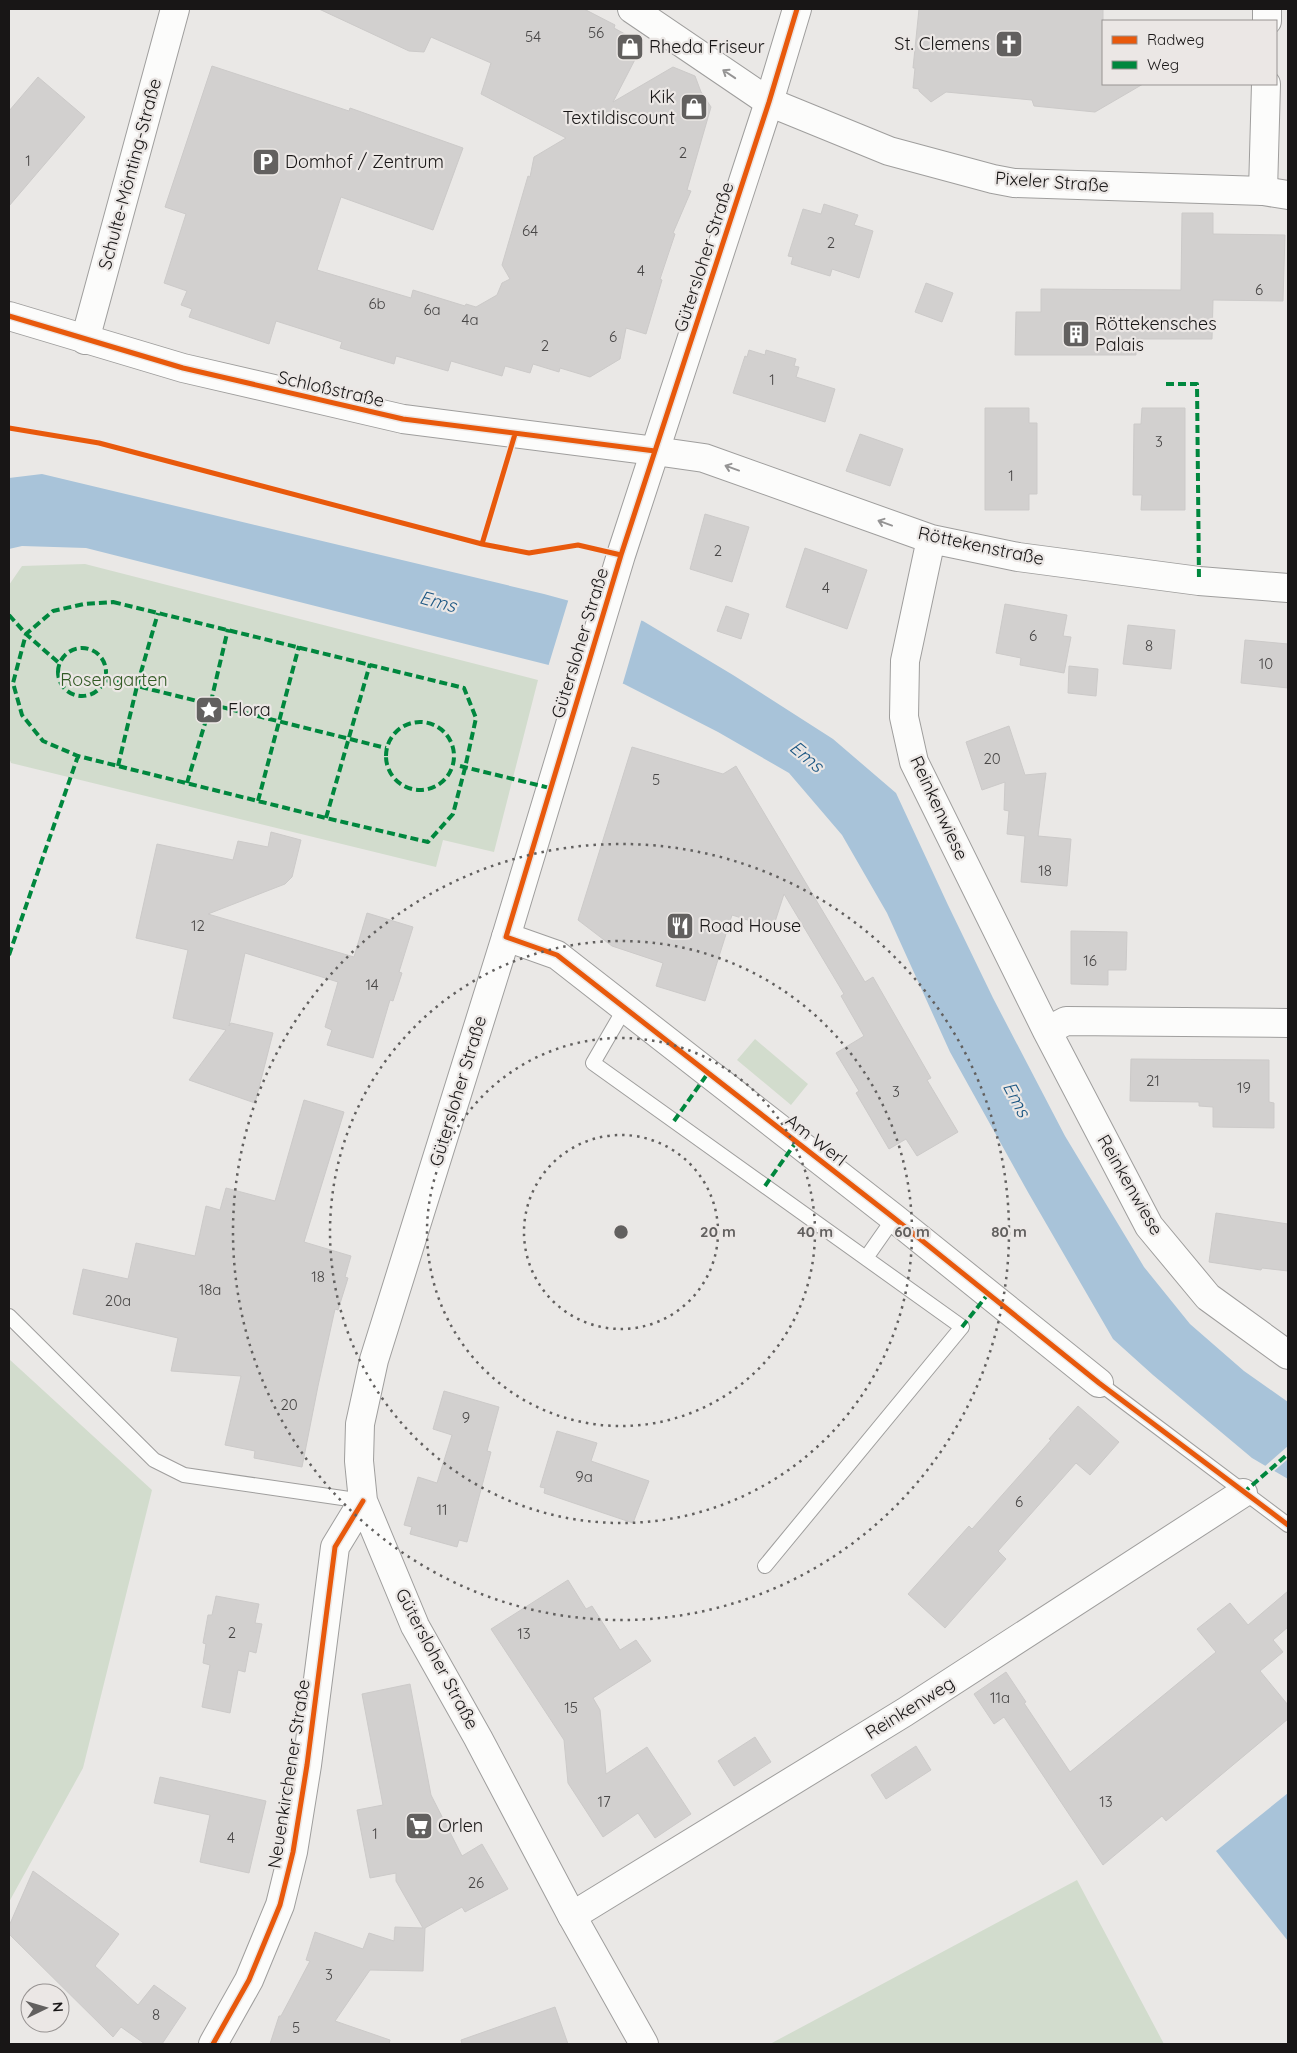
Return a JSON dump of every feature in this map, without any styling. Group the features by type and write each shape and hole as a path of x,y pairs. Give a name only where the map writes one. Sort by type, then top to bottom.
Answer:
{"street":[{"name":"Schulte-Mönting-Straße","path":"85,340 175,9"},
{"name":"Pixeler Straße","path":"632,9 769,102 888,150 1014,183 1276,193"},
{"name":"Gütersloher Straße","path":"644,2044 572,1916 478,1738 415,1626 363,1501 359,1461 360,1424 374,1360 506,937 613,582 769,102 797,9"},
{"path":"1266,85 1276,193"},
{"name":"Schloßstraße","path":"9,316 182,368 403,419 655,451"},
{"name":"Röttekenstraße","path":"655,451 704,458 931,539 1018,557 1199,581 1288,588"},
{"name":"Reinkenwiese","path":"931,539 905,661 904,717 914,762 1047,1031 1149,1226 1208,1297 1288,1355"},
{"name":"Am Werl","path":"506,937 557,955 894,1218 1099,1383"},
{"path":"1047,1031 1066,1021 1288,1023"},
{"name":"Reinkenweg","path":"572,1916 905,1712 1244,1493"},
{"name":"Neuenkirchener Straße","path":"213,2044 249,1980 280,1905 294,1852 335,1547 363,1501"}],"lane":[{"path":"625,1008 593,1063 962,1327 765,1566"},
{"path":"866,1258 894,1218"},
{"path":"9,1316 154,1460 184,1475 363,1501"},
{"path":"1099,1383 1288,1525"}],"green space":[{"name":"Rosengarten","path":"85,564 538,680 494,852 443,840 436,867 11,763 9,758 9,585 22,566"},
{"path":"755,1039 808,1084 791,1105 737,1060"},
{"path":"9,1359 152,1490 83,1768 9,1902"},
{"path":"1077,1880 1164,2044 770,2044"}],"water":[{"name":"Ems","path":"42,474 544,594 643,621 733,675 833,739 896,793 993,998 1065,1136 1144,1267 1190,1324 1244,1371 1288,1402 1288,1479 1252,1458 1113,1339 950,1052 887,913 842,835 789,773 718,732 624,684 86,548 22,546 9,549 9,478"},
{"path":"1288,1793 1288,1941 1216,1851"}],"pier":[{"path":"569,598 642,618 622,686 548,667"},
{"path":"1288,1446 1288,1459 1273,1472 1264,1467"}],"building":[{"path":"319,9 584,9 615,25 614,28 643,44 613,102 673,67 695,76 701,92 711,107 687,190 691,191 673,233 675,234 660,279 662,280 646,334 626,328 620,359 590,377 560,368 559,372 533,364 530,373 505,366 502,376 451,361 448,371 396,356 394,364 340,348 342,342 276,321 269,344 189,317 192,309 181,305 187,291 164,283 186,214 165,207 212,66 349,111 350,108 463,148 433,230 341,197 317,270 411,298 413,290 465,306 466,304 476,307 497,295 502,283 510,279 502,265 528,176 530,177 534,157 566,138 481,94 491,63 431,37 424,52 409,51"},
{"name":"St. Clemens","path":"919,9 1103,9 1102,85 1141,85 1095,112 1034,106 1032,100 946,92 931,102 919,89 913,88 915,68 913,68"},
{"path":"38,77 85,117 9,206 9,111"},
{"path":"824,204 858,215 854,225 873,231 859,278 832,269 830,276 791,264 793,257 788,256 803,209 821,214"},
{"path":"1182,213 1213,213 1213,234 1285,235 1283,301 1213,300 1212,339 1136,339 1136,355 1015,355 1016,312 1041,312 1041,289 1181,290"},
{"path":"926,283 953,293 942,322 915,312"},
{"path":"749,350 765,355 766,350 796,359 794,366 799,367 796,377 835,389 825,422 733,393 745,356 747,357"},
{"path":"985,408 1029,408 1029,423 1037,423 1037,494 1029,494 1029,510 985,510"},
{"path":"1142,408 1185,408 1185,510 1141,510 1142,495 1133,495 1134,424 1141,424"},
{"path":"860,434 903,449 890,486 846,471"},
{"path":"705,514 749,527 732,582 690,569"},
{"path":"805,548 867,570 847,629 786,607"},
{"path":"1005,604 1067,615 1063,636 1071,637 1064,673 1020,665 1021,658 996,653"},
{"path":"726,606 749,614 741,639 717,631"},
{"path":"1128,625 1175,630 1171,669 1123,664"},
{"path":"1245,640 1288,644 1288,688 1241,683"},
{"path":"1069,666 1098,669 1096,696 1068,693"},
{"path":"1009,726 1025,775 1046,773 1038,836 1071,839 1067,886 1021,882 1025,836 1007,834 1009,811 1004,810 1005,782 982,790 966,742"},
{"path":"632,747 723,774 736,766 865,982 873,977 931,1078 927,1080 958,1132 917,1156 906,1139 889,1149 856,1093 859,1091 836,1053 864,1036 841,996 844,994 784,894 773,928 732,915 705,1001 656,986 663,963 612,946 578,920"},
{"path":"271,832 301,840 292,877 285,884 208,914 354,957 367,913 413,927 399,972 402,973 393,1001 390,1000 373,1058 327,1045 332,1030 325,1027 338,982 245,953 229,1026 231,1023 273,1033 255,1103 189,1080 226,1030 173,1018 188,950 136,938 157,844 233,860 238,841 268,847"},
{"path":"1071,931 1127,932 1126,970 1108,970 1108,985 1071,984"},
{"path":"1131,1059 1269,1060 1269,1102 1274,1103 1274,1128 1213,1127 1213,1107 1199,1106 1199,1102 1130,1101"},
{"path":"304,1100 344,1112 304,1242 351,1256 345,1277 348,1278 338,1310 335,1309 302,1467 254,1458 255,1451 225,1445 241,1376 171,1371 178,1338 73,1314 83,1269 128,1279 136,1243 195,1256 206,1206 220,1210 226,1188 275,1201"},
{"path":"1216,1213 1288,1224 1288,1271 1262,1268 1261,1270 1209,1262"},
{"path":"444,1391 499,1407 487,1451 491,1452 467,1542 459,1540 457,1547 410,1534 412,1527 404,1525 418,1477 437,1483 452,1435 433,1429"},
{"path":"1078,1406 1119,1442 1090,1475 1076,1463 998,1551 1006,1559 945,1628 908,1594 969,1526 972,1529 1051,1440 1049,1439"},
{"path":"557,1431 597,1443 591,1461 649,1481 633,1523 544,1493 545,1488 540,1487"},
{"path":"568,1580 586,1609 592,1606 620,1650 636,1640 651,1661 593,1698 600,1710 606,1774 647,1747 691,1814 655,1838 638,1813 603,1837 568,1783 564,1740 491,1629"},
{"path":"1288,1591 1288,1627 1273,1640 1283,1652 1260,1671 1288,1705 1288,1719 1166,1821 1162,1816 1103,1865 1004,1717 994,1724 974,1694 1006,1672 1026,1702 1024,1703 1070,1772 1216,1652 1197,1629 1230,1603 1248,1625"},
{"path":"216,1596 259,1604 255,1623 262,1624 256,1653 249,1651 245,1672 238,1670 230,1713 202,1707 210,1665 203,1663 206,1644 203,1643 208,1615 212,1615"},
{"path":"410,1684 431,1795 462,1856 482,1844 508,1889 465,1912 462,1907 425,1928 423,1971 370,1970 335,2021 390,2040 389,2044 270,2044 279,2016 281,2016 310,1961 306,1960 315,1932 363,1949 369,1933 394,1941 395,1927 423,1928 396,1881 396,1873 370,1878 357,1810 383,1805 362,1694"},
{"path":"755,1737 771,1762 734,1786 718,1761"},
{"path":"916,1746 931,1770 886,1799 871,1775"},
{"path":"160,1777 266,1801 249,1873 200,1862 210,1815 154,1803"},
{"path":"33,1871 119,1934 95,1966 138,2005 154,1985 186,2008 162,2044 145,2044 121,2027 113,2037 70,1994 70,1983 58,1983 9,1934 9,1926"},
{"path":"555,2007 568,2044 462,2044 461,2040"}],"marked path":[{"path":"1166,384 1197,384 1199,581"},
{"path":"113,602 464,688 476,718 453,814 428,842 78,756 43,741 22,715 13,683 26,634 53,611 84,604 113,602"},
{"path":"118,766 137,686 158,613"},
{"path":"9,615 26,634 60,664"},
{"path":"187,783 209,710 228,629"},
{"path":"258,801 299,646"},
{"path":"82,648 91,650 99,655 104,663 106,672 104,681 99,689 91,694 82,696 73,694 65,689 60,681 58,672 60,663 65,655 73,650 82,648"},
{"path":"326,818 370,664"},
{"path":"105,680 137,686 386,748"},
{"path":"427,722 439,728 448,737 454,749 454,756 452,769 444,780 427,790 413,790 396,780 388,769 386,749 396,732 407,724 427,722"},
{"path":"9,955 78,756"},
{"path":"460,766 550,788"},
{"path":"674,1121 708,1073"},
{"path":"765,1186 796,1142"},
{"path":"962,1327 988,1294"},
{"path":"1243,1493 1288,1454"}],"cycle path":[{"path":"797,9 769,102 621,555 506,937 557,955 894,1218 1099,1383 1288,1525"},
{"path":"9,316 183,368 403,419 655,451"},
{"path":"9,428 99,443 482,544 529,553 578,545 621,555"},
{"path":"482,544 515,434"},
{"path":"213,2044 249,1980 280,1905 293,1852 307,1765 335,1547 363,1501"}],"place":[{"name":"St. Clemens","path":"1009,44"},
{"name":"Rheda Friseur","path":"630,47"},
{"name":"Kik Textildiscount","path":"694,107"},
{"name":"Domhof / Zentrum","path":"266,162"},
{"name":"Röttekensches Palais","path":"1076,334"},
{"name":"Flora","path":"209,710"},
{"name":"Road House","path":"680,926"},
{"name":"Orlen","path":"419,1826"}]}
